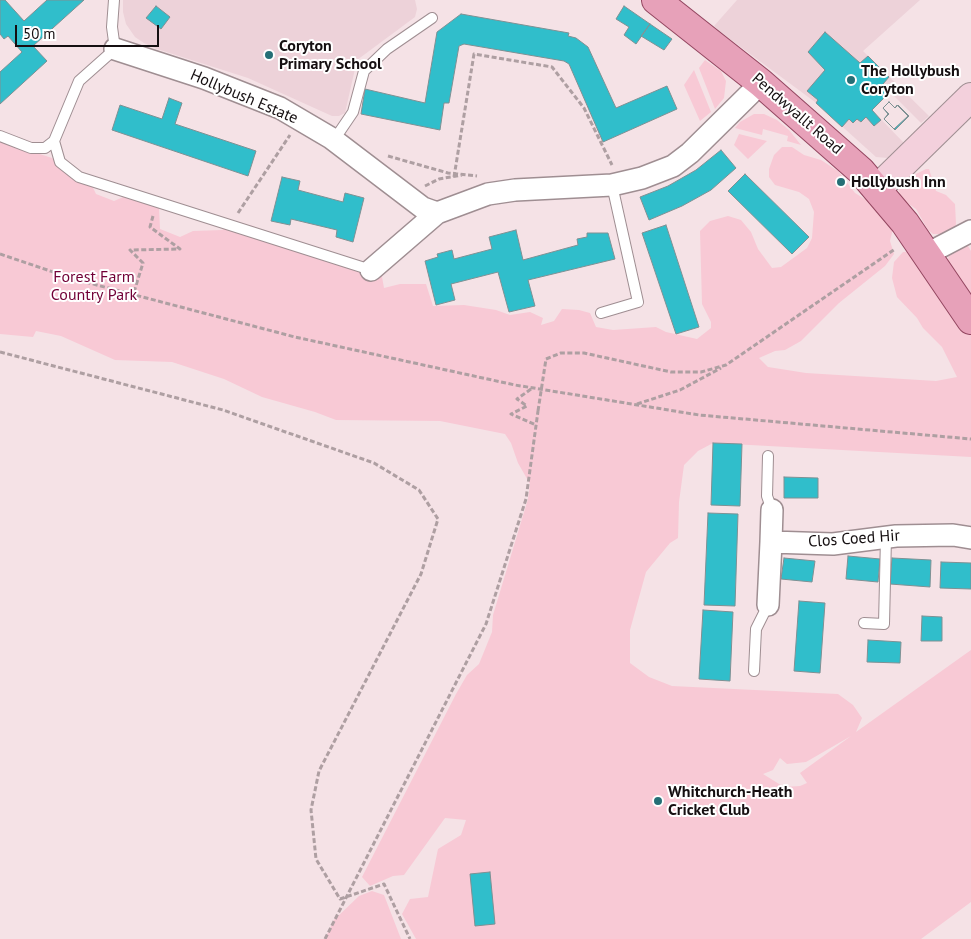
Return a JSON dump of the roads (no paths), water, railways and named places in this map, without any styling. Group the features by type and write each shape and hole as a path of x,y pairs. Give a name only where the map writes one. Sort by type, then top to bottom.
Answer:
{"main road":[{"name":"Pendwyallt Road","path":"656,0 762,83 836,147 878,188 920,245 971,320"}],"street":[{"name":"Hollybush Estate","path":"116,49 204,78 280,108 334,140 423,208 437,213"},
{"path":"370,270 437,213 488,194 515,190 616,184 642,178 678,162 690,153 762,83"},
{"path":"878,188 971,97"},
{"path":"920,245 971,231"},
{"path":"768,605 772,510"},
{"name":"Clos Coed Hir","path":"771,542 833,544 886,537 953,535 971,538"}],"lane":[{"path":"0,136 31,148 45,148 54,141 79,81 116,49 112,27 114,0"},
{"path":"334,140 353,112 364,71 387,49 432,18"},
{"path":"54,141 60,162 79,177 156,200 370,270"},
{"path":"600,313 638,302 616,184"},
{"path":"768,456 767,496 772,510"},
{"path":"864,623 884,624 886,537"},
{"path":"754,672 756,629 768,605"}],"place":[{"name":"Coryton Primary School","path":"269,55"},
{"name":"The Hollybush Coryton","path":"851,80"},
{"name":"Hollybush Inn","path":"841,182"},
{"name":"Whitchurch-Heath Cricket Club","path":"658,801"}],"park label":[{"name":"Forest Farm Country Park","path":"94,286"}]}
